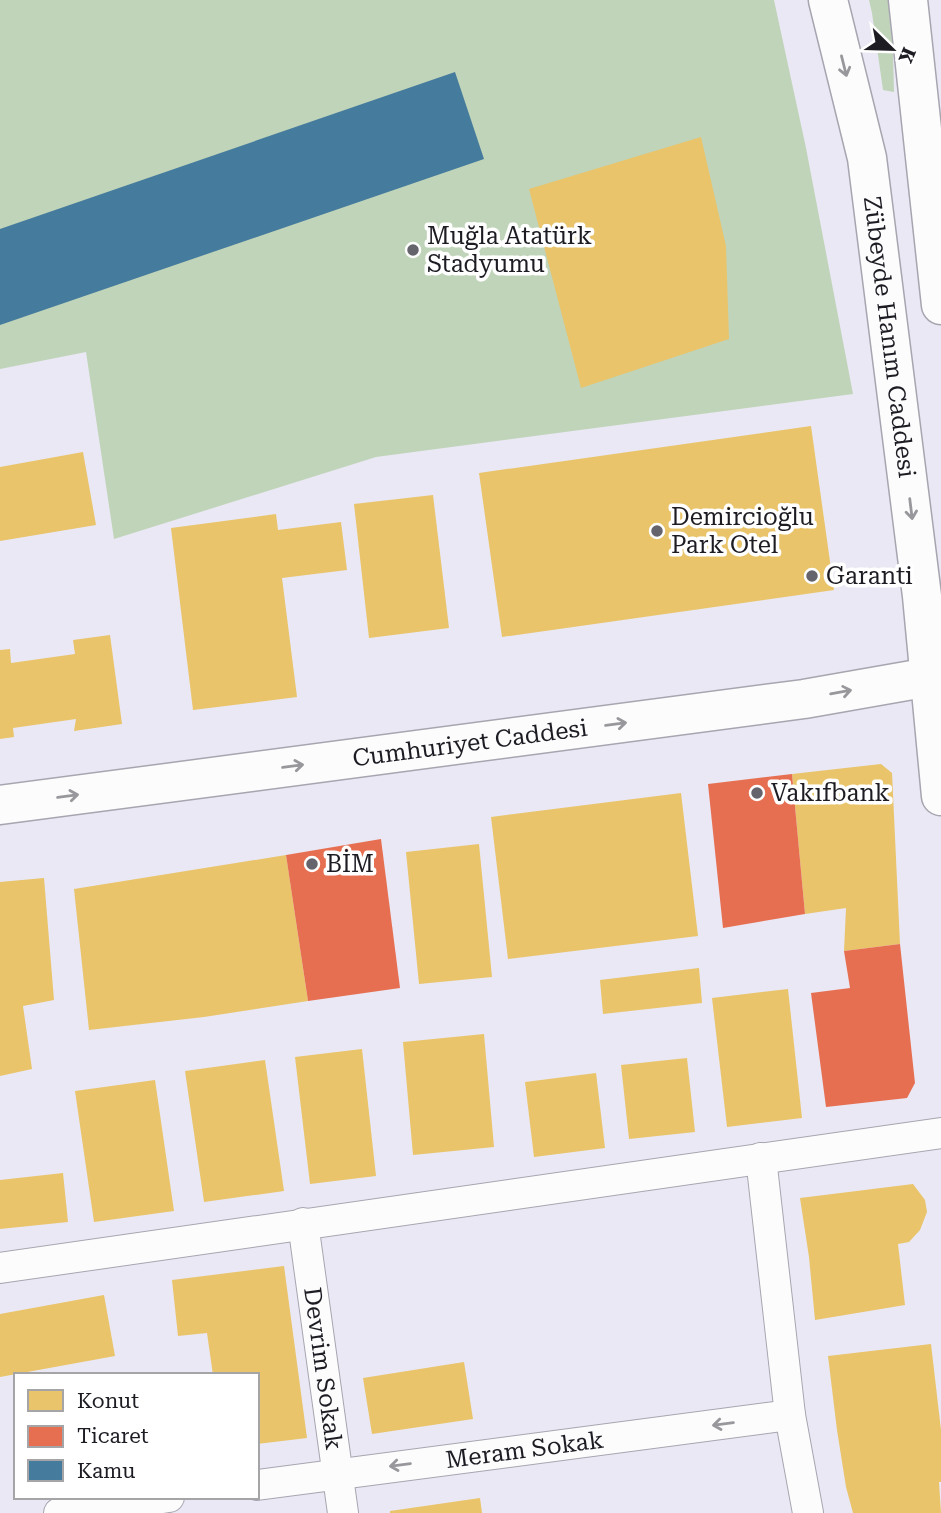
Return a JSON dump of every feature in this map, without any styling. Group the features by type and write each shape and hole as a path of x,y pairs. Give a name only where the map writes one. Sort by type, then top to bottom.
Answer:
{"main road":[{"name":"Zübeyde Hanım Caddesi","path":"828,0 867,158 922,596 935,676 941,796"},
{"path":"908,0 932,140 941,304"},
{"path":"867,158 932,140"},
{"name":"Cumhuriyet Caddesi","path":"0,805 790,701 935,676"}],"street":[{"path":"0,1268 941,1133"},
{"path":"761,1158 790,1415 808,1513"},
{"name":"Devrim Sokak","path":"303,1223 343,1513"},
{"name":"Meram Sokak","path":"259,1485 790,1415"},
{"path":"59,1513 155,1499"}],"green space":[{"name":"Muğla Atatürk Stadyumu","path":"0,0 774,0 806,148 853,394 376,457 114,539 86,352 0,369"},
{"path":"869,0 888,0 894,92 883,90"}],"building: Konut":[{"path":"701,137 726,246 729,339 581,388 529,189"},
{"name":"Demircioğlu Park Otel","path":"811,426 834,590 502,637 479,473"},
{"path":"83,452 96,525 0,541 0,467"},
{"path":"433,495 449,628 369,638 354,504"},
{"path":"276,514 278,530 341,522 347,570 282,578 297,697 193,710 171,528"},
{"path":"110,635 122,724 74,731 76,719 13,728 14,737 0,739 0,650 10,649 11,663 75,654 73,640"},
{"path":"881,764 892,773 900,944 844,951 846,908 805,914 792,774"},
{"path":"681,793 698,936 508,959 491,817"},
{"path":"479,844 492,977 419,984 406,852"},
{"path":"286,855 308,1001 204,1017 89,1030 74,889"},
{"path":"44,878 54,1000 23,1006 32,1069 0,1076 0,882"},
{"path":"699,968 702,1003 603,1014 600,980"},
{"path":"788,989 802,1118 727,1127 712,998"},
{"path":"484,1034 494,1147 413,1155 403,1042"},
{"path":"362,1049 376,1176 310,1184 295,1057"},
{"path":"687,1058 695,1132 629,1139 621,1065"},
{"path":"265,1060 284,1191 204,1202 185,1071"},
{"path":"596,1073 605,1148 534,1157 525,1082"},
{"path":"155,1080 174,1211 94,1222 75,1091"},
{"path":"63,1173 68,1222 0,1229 0,1180"},
{"path":"913,1184 925,1200 927,1212 920,1230 909,1242 898,1244 905,1305 815,1320 800,1198"},
{"path":"284,1266 307,1438 259,1444 259,1373 213,1373 207,1333 178,1336 172,1280"},
{"path":"104,1295 115,1356 0,1377 0,1314"},
{"path":"931,1344 941,1430 941,1513 853,1513 846,1487 828,1356"},
{"path":"464,1362 473,1419 372,1434 363,1378"},
{"path":"480,1498 482,1513 390,1513 390,1511"}],"building: Ticaret":[{"path":"792,774 805,914 723,928 708,784"},
{"path":"381,839 400,988 308,1001 286,855"},
{"path":"900,944 915,1083 907,1098 826,1107 811,993 850,988 844,951"}],"building: Kamu":[{"path":"455,72 484,159 0,325 0,229"}],"place":[{"name":"Muğla Atatürk Stadyumu","path":"413,250"},
{"name":"Demircioğlu Park Otel","path":"657,531"},
{"name":"Garanti","path":"812,576"},
{"name":"Vakıfbank","path":"757,793"},
{"name":"BİM","path":"312,864"}]}
